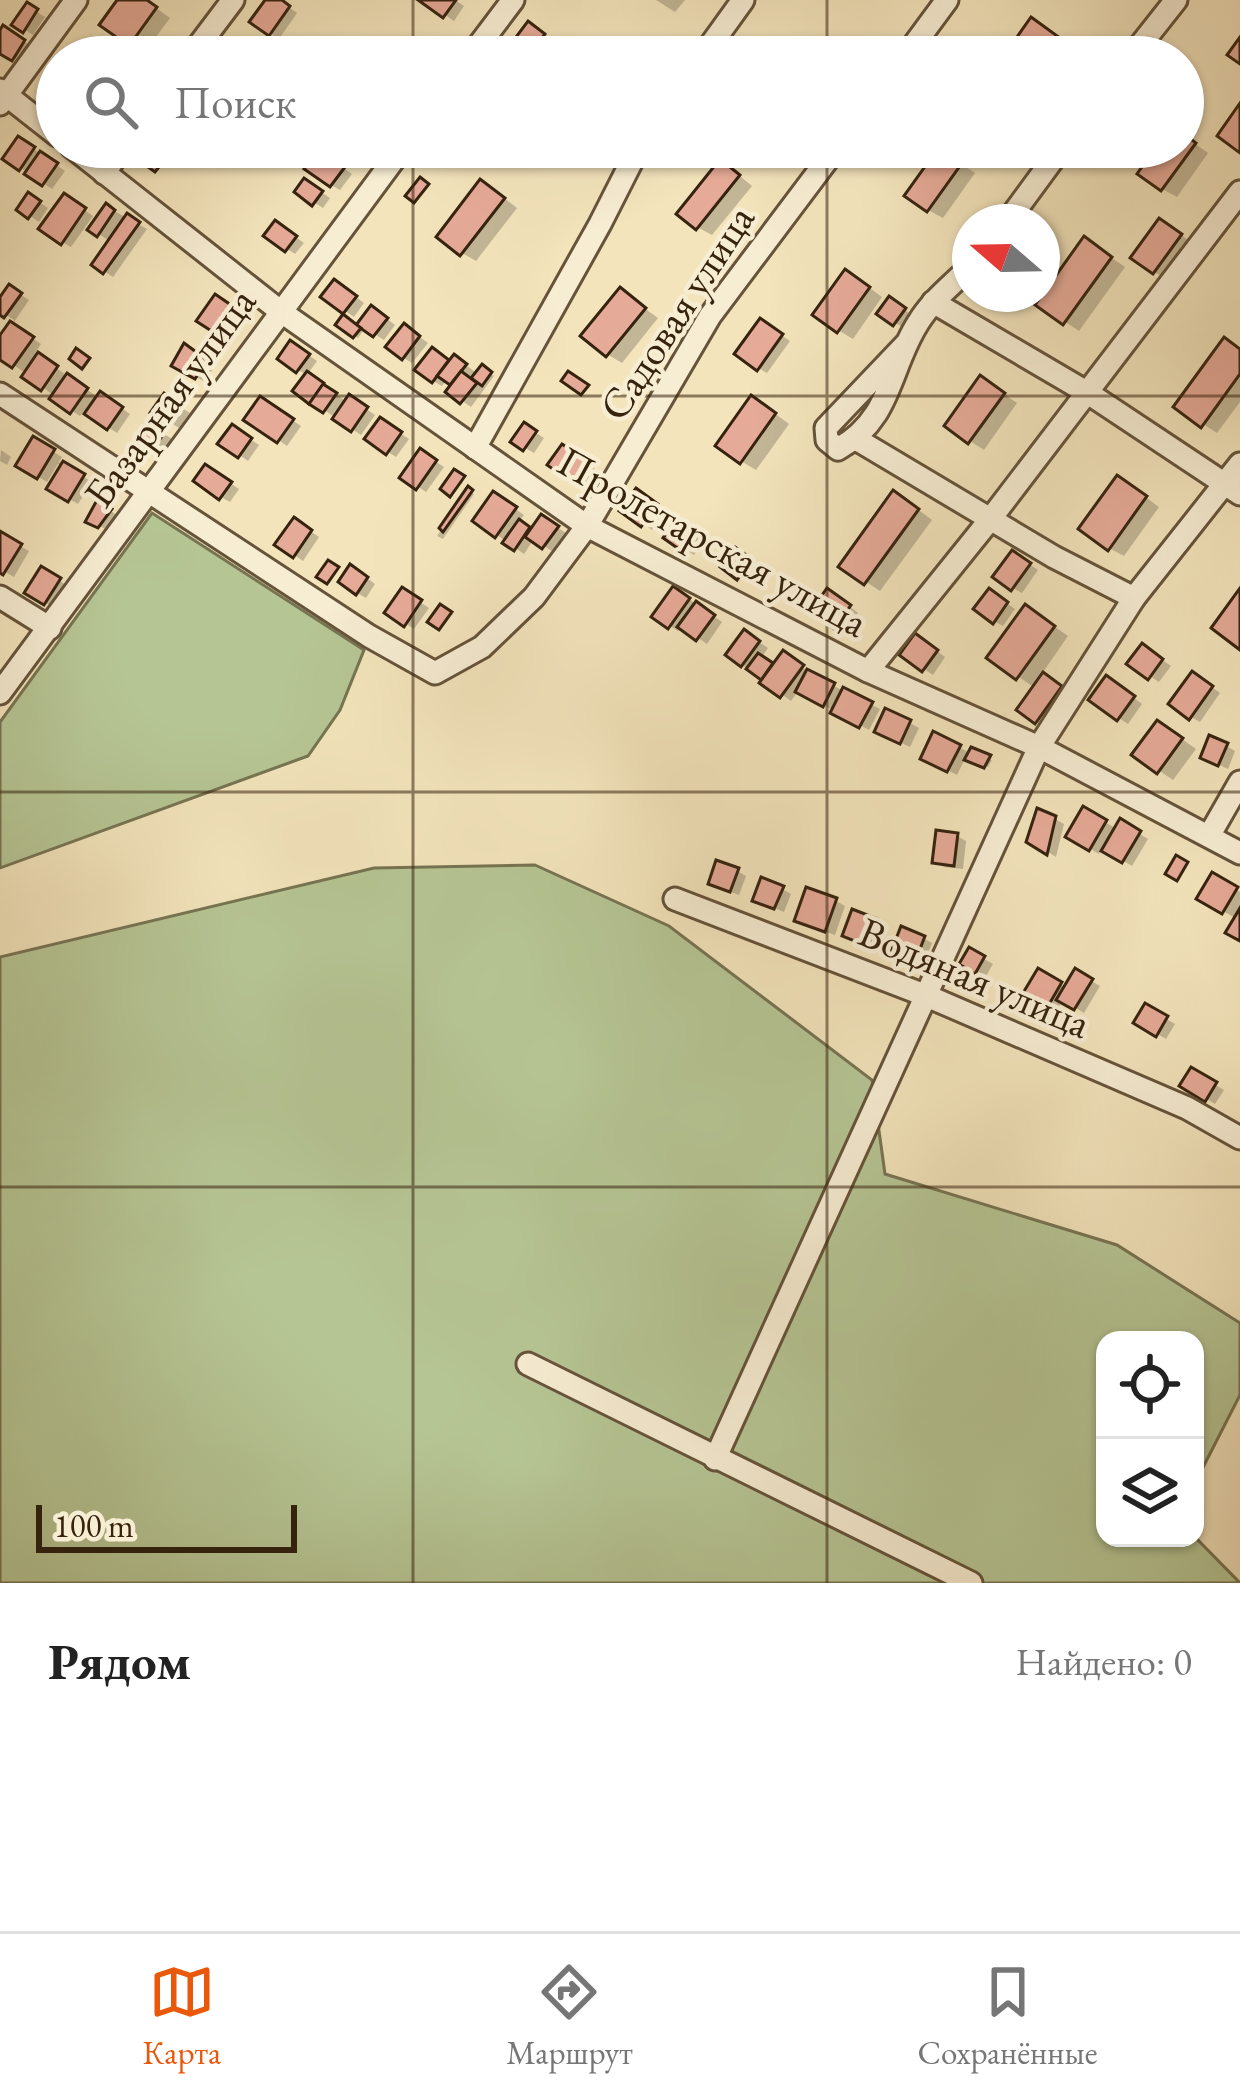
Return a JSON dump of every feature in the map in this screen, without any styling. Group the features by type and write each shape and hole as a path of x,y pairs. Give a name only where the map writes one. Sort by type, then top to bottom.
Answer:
{"street":[{"path":"48,36 76,0"},
{"path":"206,36 233,0"},
{"path":"486,36 513,0"},
{"path":"717,36 743,0"},
{"path":"920,36 947,0"},
{"path":"1148,36 1176,0"},
{"path":"36,52 2,96 36,120"},
{"name":"Пролетарская улица","path":"99,168 280,310 587,526 868,671 1039,747 1240,854"},
{"path":"104,172 107,168"},
{"name":"Базарная улица","path":"0,693 387,168"},
{"path":"475,448 628,168"},
{"name":"Садовая улица","path":"148,490 369,636 435,673 482,647 534,597 587,526 710,316 821,168"},
{"path":"1019,204 1046,168"},
{"path":"868,671 992,518 1240,192"},
{"path":"906,344 887,395 856,439 838,448 827,440 826,428 906,344 933,302 952,284"},
{"path":"933,302 1088,393 1233,489"},
{"path":"0,394 148,490"},
{"path":"856,439 1054,557 1134,598"},
{"path":"715,1459 1039,747 1134,598 1233,489 1240,464"},
{"path":"0,597 50,628"},
{"path":"1209,836 1240,782"},
{"name":"Водяная улица","path":"675,899 927,996 1187,1108 1240,1138"},
{"path":"529,1364 971,1583"}],"green space":[{"path":"152,513 364,650 340,710 308,756 0,868 0,722"},
{"path":"535,865 669,926 872,1080 885,1174 1117,1245 1240,1323 1240,1395 1204,1465 1204,1331 1096,1331 1096,1547 1204,1546 1240,1583 0,1583 0,957 374,868"}],"building":[{"path":"117,0 147,0 157,7 136,36 115,36 99,25"},
{"path":"265,0 282,0 290,6 269,36 249,22"},
{"path":"418,0 456,0 443,18"},
{"path":"27,2 38,9 23,33 11,25"},
{"path":"1031,17 1057,36 1018,36"},
{"path":"528,21 545,34 543,36 517,36"},
{"path":"3,25 25,40 12,61 0,54"},
{"path":"1240,37 1240,64 1227,55"},
{"path":"1240,103 1240,153 1217,136"},
{"path":"18,136 35,147 19,171 2,159"},
{"path":"36,157 36,168 55,168 42,186 24,174"},
{"path":"305,168 344,168 330,187"},
{"path":"713,168 731,168 740,175 696,230 676,214"},
{"path":"924,168 958,168 927,212 904,196"},
{"path":"1141,168 1178,168 1161,191 1137,174"},
{"path":"420,177 429,184 414,203 405,196"},
{"path":"304,178 323,191 312,206 294,192"},
{"path":"480,179 505,198 460,256 436,237"},
{"path":"28,192 41,201 28,219 16,210"},
{"path":"64,193 86,208 61,245 38,229"},
{"path":"106,203 115,210 97,237 87,230"},
{"path":"127,213 140,222 103,274 91,265"},
{"path":"1159,218 1182,234 1153,274 1130,258"},
{"path":"275,220 297,236 285,252 263,236"},
{"path":"1084,236 1112,257 1063,325 1045,312 1060,312 1060,270"},
{"path":"845,269 870,287 837,333 812,315"},
{"path":"334,279 357,296 343,314 320,297"},
{"path":"9,284 22,293 4,318 0,297"},
{"path":"620,287 646,308 606,357 580,336"},
{"path":"215,294 231,305 213,332 196,321"},
{"path":"889,296 906,308 893,326 876,314"},
{"path":"371,305 388,318 373,337 356,325"},
{"path":"343,314 361,328 353,338 335,325"},
{"path":"760,318 783,334 757,371 734,354"},
{"path":"10,321 34,337 12,368 0,360 0,335"},
{"path":"404,323 420,336 402,360 385,347"},
{"path":"1224,337 1240,349 1240,374 1201,428 1173,407"},
{"path":"290,340 310,354 296,373 277,359"},
{"path":"184,343 207,360 195,379 171,366"},
{"path":"432,347 449,360 432,383 414,370"},
{"path":"76,348 90,358 82,369 69,359"},
{"path":"38,352 58,366 41,391 21,377"},
{"path":"454,354 467,364 450,385 437,376"},
{"path":"482,364 492,372 482,386 471,378"},
{"path":"307,371 324,383 309,404 292,391"},
{"path":"461,371 477,383 460,404 445,392"},
{"path":"568,371 589,385 581,395 561,381"},
{"path":"67,373 88,388 70,414 49,399"},
{"path":"980,375 1005,393 968,444 944,426"},
{"path":"323,384 337,393 323,413 309,404"},
{"path":"100,391 123,407 107,430 84,414"},
{"path":"164,393 182,406 168,426 150,413"},
{"path":"349,394 368,407 351,432 332,419"},
{"path":"751,395 776,413 740,464 715,446"},
{"path":"260,396 294,419 277,443 243,420"},
{"path":"380,417 402,432 386,455 364,439"},
{"path":"148,420 165,432 148,456 131,445"},
{"path":"524,422 537,431 523,451 510,442"},
{"path":"232,424 252,438 238,458 217,444"},
{"path":"33,436 55,449 37,479 15,466"},
{"path":"562,444 588,462 573,483 547,465"},
{"path":"420,448 437,460 416,490 399,478"},
{"path":"63,461 85,474 68,502 46,489"},
{"path":"205,464 232,482 219,500 193,481"},
{"path":"454,469 465,476 450,497 440,489"},
{"path":"1117,475 1147,496 1108,551 1078,529"},
{"path":"468,486 473,490 443,532 439,528"},
{"path":"636,488 658,504 641,527 619,511"},
{"path":"893,490 919,509 864,585 838,567"},
{"path":"493,491 517,507 495,538 472,521"},
{"path":"97,500 112,509 98,528 85,522"},
{"path":"541,514 559,526 542,549 525,537"},
{"path":"294,517 312,530 293,558 274,545"},
{"path":"519,519 530,527 514,551 502,543"},
{"path":"676,520 696,534 683,552 663,538"},
{"path":"0,531 22,544 3,575 0,573"},
{"path":"735,547 752,559 737,580 720,567"},
{"path":"1012,550 1031,563 1011,591 992,577"},
{"path":"328,560 339,567 327,584 316,577"},
{"path":"350,564 368,577 356,595 338,582"},
{"path":"41,566 61,578 44,605 24,593"},
{"path":"673,586 690,598 668,629 651,617"},
{"path":"402,587 422,600 404,627 384,613"},
{"path":"827,588 851,605 834,629 810,612"},
{"path":"989,588 1008,602 993,624 973,609"},
{"path":"1240,588 1240,650 1211,628"},
{"path":"696,601 715,615 696,641 677,627"},
{"path":"440,604 452,612 439,630 427,622"},
{"path":"1025,604 1055,626 1016,680 986,658"},
{"path":"744,629 760,641 741,667 725,655"},
{"path":"915,633 938,650 922,672 899,655"},
{"path":"1142,643 1163,659 1148,680 1126,664"},
{"path":"783,650 804,665 780,698 759,683"},
{"path":"758,653 773,663 761,680 746,669"},
{"path":"807,669 835,683 823,707 795,692"},
{"path":"1192,671 1213,686 1189,720 1168,704"},
{"path":"1043,672 1062,686 1035,724 1016,710"},
{"path":"1106,675 1135,696 1117,721 1088,700"},
{"path":"843,687 873,702 859,728 830,713"},
{"path":"885,708 911,720 900,744 874,732"},
{"path":"1157,720 1183,738 1157,774 1131,755"},
{"path":"933,731 961,745 947,772 920,759"},
{"path":"1209,735 1228,743 1218,766 1200,758"},
{"path":"971,747 991,755 984,768 964,760"},
{"path":"1083,806 1107,820 1089,851 1065,837"},
{"path":"1037,808 1056,816 1047,855 1026,842"},
{"path":"1120,818 1141,831 1122,863 1101,851"},
{"path":"936,830 958,833 954,866 932,863"},
{"path":"1176,855 1188,862 1177,881 1165,874"},
{"path":"716,860 739,868 730,892 708,884"},
{"path":"1212,872 1238,887 1222,914 1196,899"},
{"path":"761,877 784,886 774,909 752,901"},
{"path":"806,887 837,898 825,932 794,921"},
{"path":"1240,908 1240,941 1225,933"},
{"path":"852,909 878,919 867,946 842,936"},
{"path":"901,926 925,936 915,962 891,952"},
{"path":"969,947 985,956 975,974 959,964"},
{"path":"1038,968 1062,982 1044,1013 1020,998"},
{"path":"1075,968 1093,979 1074,1010 1056,1000"},
{"path":"1145,1003 1168,1016 1156,1037 1133,1023"},
{"path":"1191,1067 1217,1082 1205,1102 1179,1086"}]}
